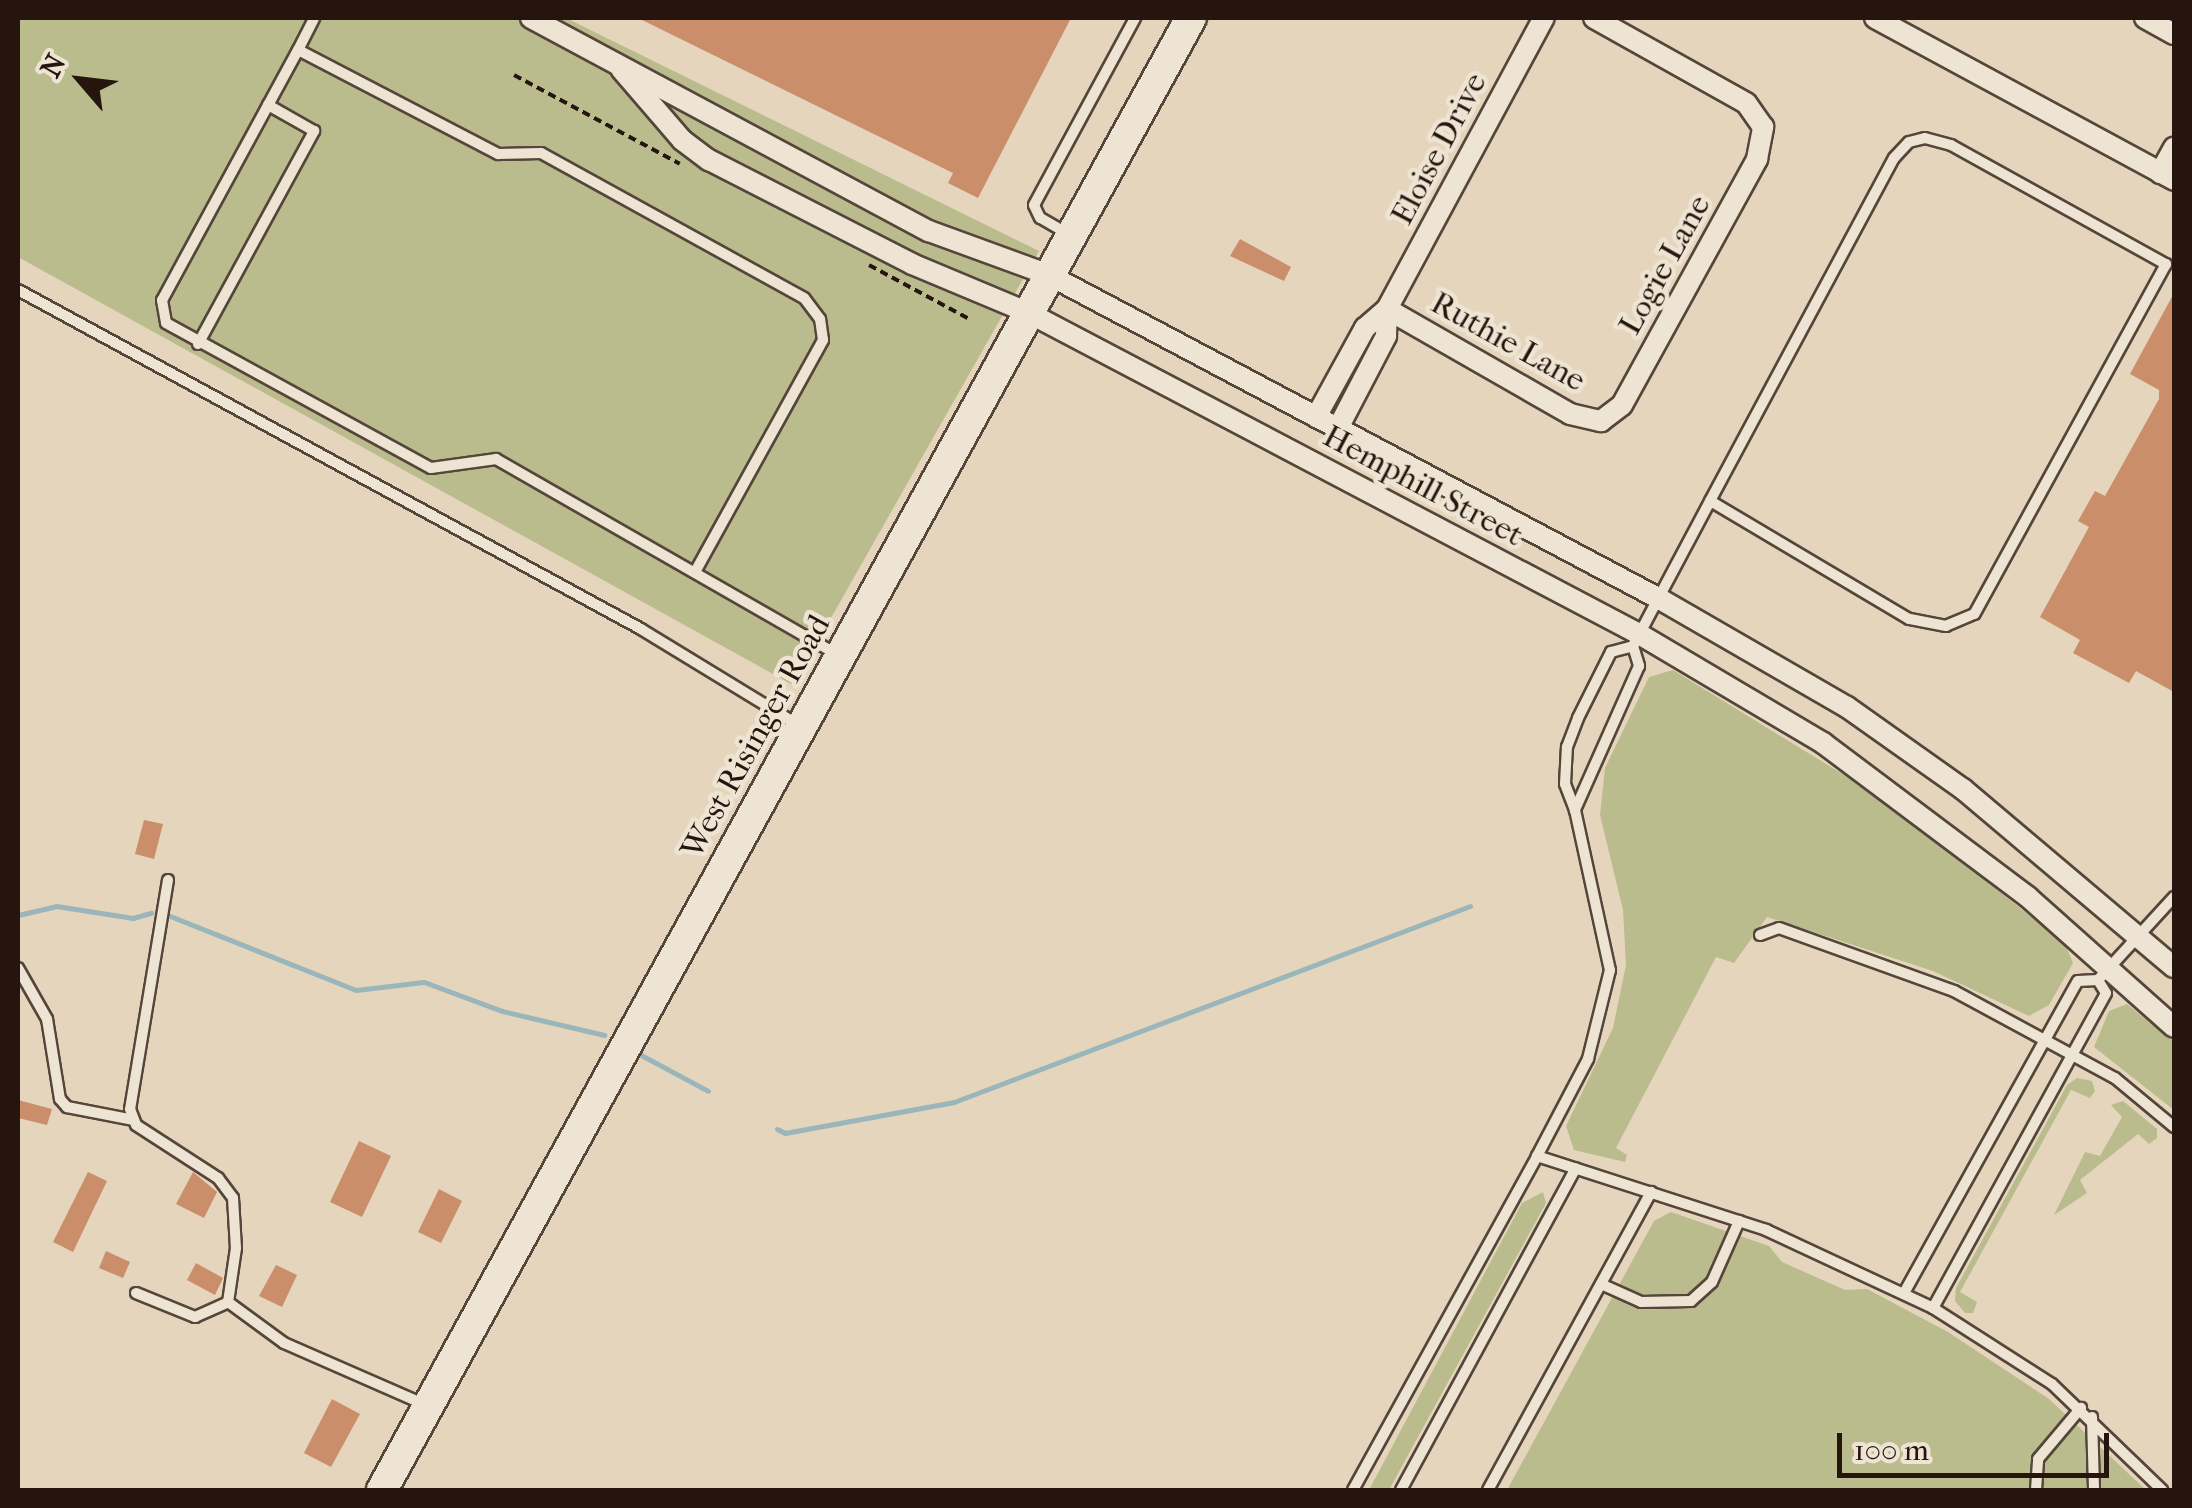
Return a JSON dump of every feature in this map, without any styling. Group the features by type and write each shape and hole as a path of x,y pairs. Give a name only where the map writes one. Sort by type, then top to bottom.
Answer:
{"street":[{"name":"Hemphill Street","path":"531,18 929,231 1049,274 1658,598 1847,707 1963,789 2174,967"},
{"name":"West Risinger Road","path":"382,1490 1191,18"},
{"name":"Eloise Drive","path":"1316,416 1365,328 1387,309 1544,18"},
{"name":"Logie Lane","path":"1594,18 1746,104 1764,128 1757,159 1622,405 1601,421"},
{"path":"1875,18 2168,176 2174,148"},
{"path":"2145,18 2174,34"},
{"name":"Hemphill Street","path":"611,58 682,140 709,160 912,264 1030,313 1824,743 1937,824 2104,974 2174,1027"},
{"name":"Eloise Drive","path":"1338,428 1386,336 1387,309"},
{"name":"Ruthie Lane","path":"1387,309 1570,414 1601,421"}],"lane":[{"path":"314,18 162,300 166,323 198,344 431,468 496,458 841,656"},
{"path":"1071,235 1040,218 1034,205 1134,18"},
{"path":"298,50 498,154 541,153 804,298 820,318 824,340 695,572"},
{"path":"198,344 314,131 268,105"},
{"path":"1574,810 1639,666 1636,640 1658,598 1710,501 1894,158 1909,142 1926,138 1951,146 2166,264 1974,614 1946,626 1909,619 1710,501"},
{"path":"18,290 641,629 801,726"},
{"path":"1352,1490 1538,1156 1588,1058 1610,970 1604,920 1579,850 1574,810 1565,784 1567,747 1611,652 1636,640"},
{"path":"168,880 130,1109 151,1140 218,1178 234,1198 236,1248 228,1302"},
{"path":"1904,1293 2078,981 2104,974 2174,897"},
{"path":"1760,935 1779,928 1954,991 2124,1084 2174,1127"},
{"path":"18,968 47,1019 60,1099 76,1109 134,1120"},
{"path":"1933,1308 2106,993 2104,974"},
{"path":"1538,1156 1739,1221 1933,1308 2081,1408 2162,1490"},
{"path":"1401,1490 1576,1168"},
{"path":"1488,1490 1651,1192"},
{"path":"1601,1284 1641,1302 1690,1302 1712,1282 1739,1221"},
{"path":"136,1294 195,1317 228,1302"},
{"path":"228,1302 284,1343 427,1406"},
{"path":"2036,1490 2038,1459 2081,1408"},
{"path":"2092,1417 2094,1490"}],"green space":[{"path":"18,18 566,18 1039,251 793,685 18,257"},
{"path":"1673,670 1880,797 2065,944 2073,963 2049,1005 2029,1016 1933,971 1767,917 1734,963 1716,957 1616,1148 1627,1155 1625,1162 1574,1150 1566,1126 1613,1028 1626,965 1623,910 1600,815 1605,768 1649,677"},
{"path":"2127,1004 2174,1042 2174,1110 2094,1047 2109,1011"},
{"path":"2077,1078 2092,1081 2095,1091 2090,1098 2071,1090 1960,1292 1977,1302 1973,1313 1965,1313 1955,1301 1956,1288 2067,1085"},
{"path":"2123,1101 2157,1129 2157,1138 2149,1144 2138,1134 2080,1180 2087,1193 2054,1215 2085,1152 2100,1156 2122,1117 2111,1105"},
{"path":"1543,1192 1546,1203 1389,1490 1369,1490 1522,1203"},
{"path":"1671,1212 1769,1246 1782,1262 1845,1290 1867,1289 1948,1332 2049,1399 2146,1490 1507,1490 1654,1221"}],"building":[{"path":"638,18 1071,18 978,198 948,183 953,173"},
{"path":"1240,239 1291,267 1284,281 1230,256"},
{"path":"2174,293 2174,692 2136,671 2129,683 2073,653 2080,640 2040,617 2089,527 2078,521 2095,491 2105,496 2159,399 2159,390 2130,374"},
{"path":"144,820 163,824 154,859 135,854"},
{"path":"18,1100 52,1109 47,1125 18,1118"},
{"path":"359,1141 391,1156 362,1217 330,1202"},
{"path":"88,1172 107,1181 73,1252 53,1242"},
{"path":"193,1172 217,1192 204,1218 176,1204"},
{"path":"439,1189 462,1201 441,1243 418,1232"},
{"path":"106,1251 130,1262 123,1278 99,1268"},
{"path":"196,1263 223,1278 215,1295 187,1280"},
{"path":"276,1265 297,1275 282,1307 259,1296"},
{"path":"332,1399 360,1414 331,1467 304,1453"}],"waterway":[{"path":"18,915 56,906 133,918 151,913"},
{"path":"777,1129 785,1133 954,1102 1470,906"},
{"path":"170,916 356,990 424,982 502,1011 604,1035"},
{"path":"641,1055 708,1091"}]}
